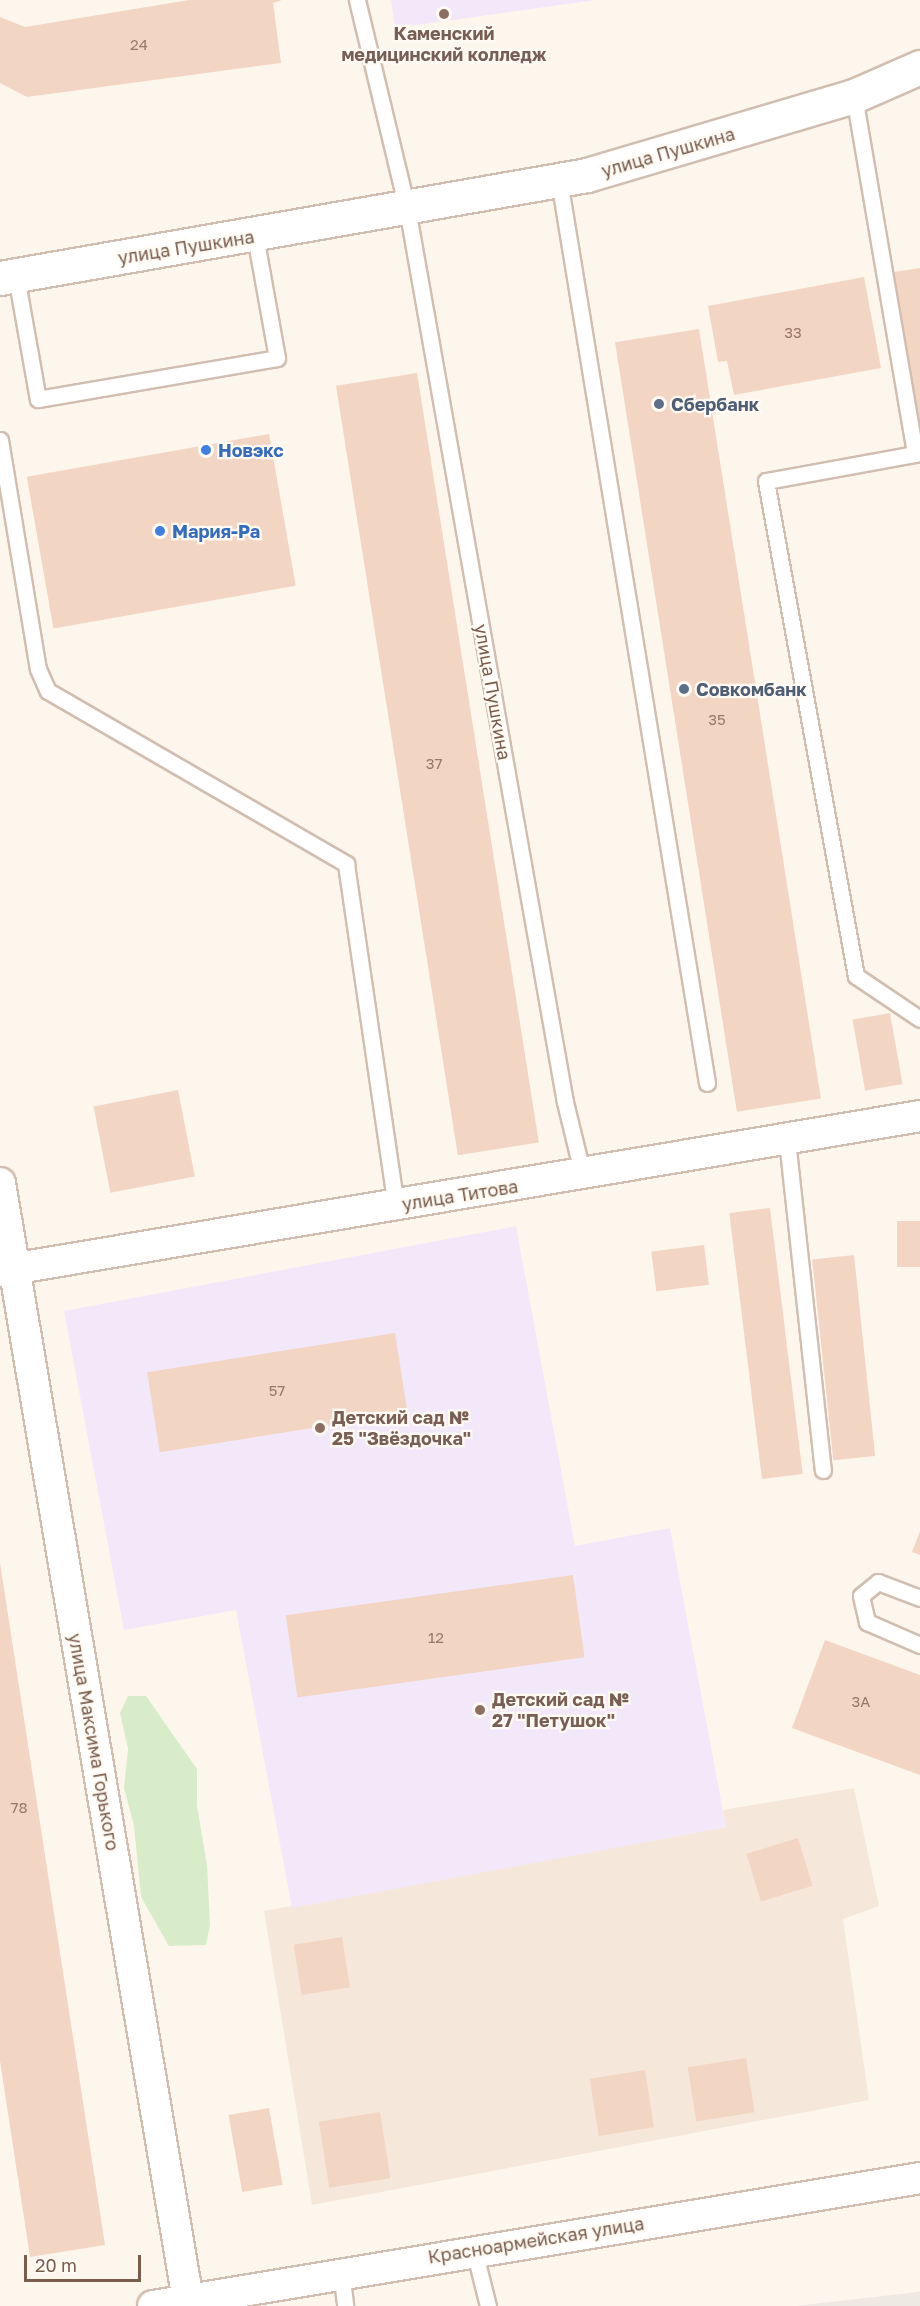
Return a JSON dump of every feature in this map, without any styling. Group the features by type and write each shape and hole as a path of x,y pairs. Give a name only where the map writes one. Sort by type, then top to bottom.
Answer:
{"street":[{"name":"улица Пушкина","path":"8,277 255,236 559,180 720,138 854,96 920,67"},
{"name":"улица Титова","path":"7,1270 583,1176 920,1116"},
{"name":"улица Максима Горького","path":"0,1184 7,1270 188,2301"},
{"name":"Красноармейская улица","path":"153,2306 341,2271 920,2178"}],"lane":[{"name":"улица Пушкина","path":"357,0 407,208 565,1102 583,1176"},
{"path":"854,96 915,454 766,481 856,976 920,1019"},
{"path":"559,180 707,1083"},
{"path":"8,277 38,399 277,357 255,236"},
{"path":"0,440 38,669 48,691 346,864 396,1206"},
{"path":"787,1140 823,1470"},
{"path":"920,1598 878,1582 861,1596 867,1622 920,1645"},
{"path":"474,2250 488,2306"},
{"path":"341,2271 345,2306"}],"shaded area":[{"name":"Каменский медицинский колледж","path":"391,0 596,0 395,28"},
{"path":"516,1226 575,1546 670,1528 726,1827 292,1908 236,1610 124,1630 64,1311"},
{"path":"854,1788 879,1906 843,1919 869,2100 312,2205 264,1911 726,1827 723,1810"},
{"path":"920,2291 920,2306 795,2306 918,2292"}],"green space":[{"path":"128,1696 146,1696 197,1769 197,1806 207,1865 210,1925 206,1945 169,1946 141,1897 134,1826 124,1788 128,1749 120,1713"}],"building":[{"path":"189,0 282,0 273,3 281,63 27,97 0,83 0,17 25,27"},
{"path":"920,268 920,427 919,427 894,272"},
{"path":"864,277 881,368 734,395 727,361 718,362 708,306"},
{"path":"699,329 821,1098 737,1112 615,342"},
{"path":"417,373 539,1142 458,1155 336,386"},
{"name":"Мария-Ра","path":"269,434 296,586 53,628 27,477"},
{"path":"890,1013 903,1084 865,1091 853,1020"},
{"path":"178,1090 195,1176 110,1193 94,1106"},
{"path":"770,1208 803,1474 762,1479 729,1213"},
{"path":"897,1221 920,1221 920,1267 897,1267"},
{"path":"704,1245 709,1285 656,1291 651,1251"},
{"path":"854,1255 875,1456 833,1460 812,1259"},
{"path":"395,1333 408,1413 160,1452 147,1372"},
{"path":"920,1531 920,1555 912,1552"},
{"path":"0,1563 105,2245 30,2257 0,2061"},
{"path":"573,1575 585,1657 297,1698 286,1615"},
{"path":"825,1640 920,1675 920,1775 792,1728"},
{"path":"798,1838 813,1886 761,1902 746,1854"},
{"path":"342,1937 350,1987 302,1995 294,1945"},
{"path":"746,2058 755,2112 696,2122 688,2067"},
{"path":"645,2070 654,2127 599,2136 590,2079"},
{"path":"269,2108 283,2185 242,2192 229,2115"},
{"path":"380,2112 390,2178 329,2188 319,2122"}],"place":[{"name":"Каменский медицинский колледж","path":"444,14"},
{"name":"Сбербанк","path":"659,404"},
{"name":"Новэкс","path":"206,450"},
{"name":"Мария-Ра","path":"160,531"},
{"name":"Совкомбанк","path":"684,689"},
{"name":"Детский сад № 25 \"Звёздочка\"","path":"320,1428"},
{"name":"Детский сад № 27 \"Петушок\"","path":"480,1710"}]}
